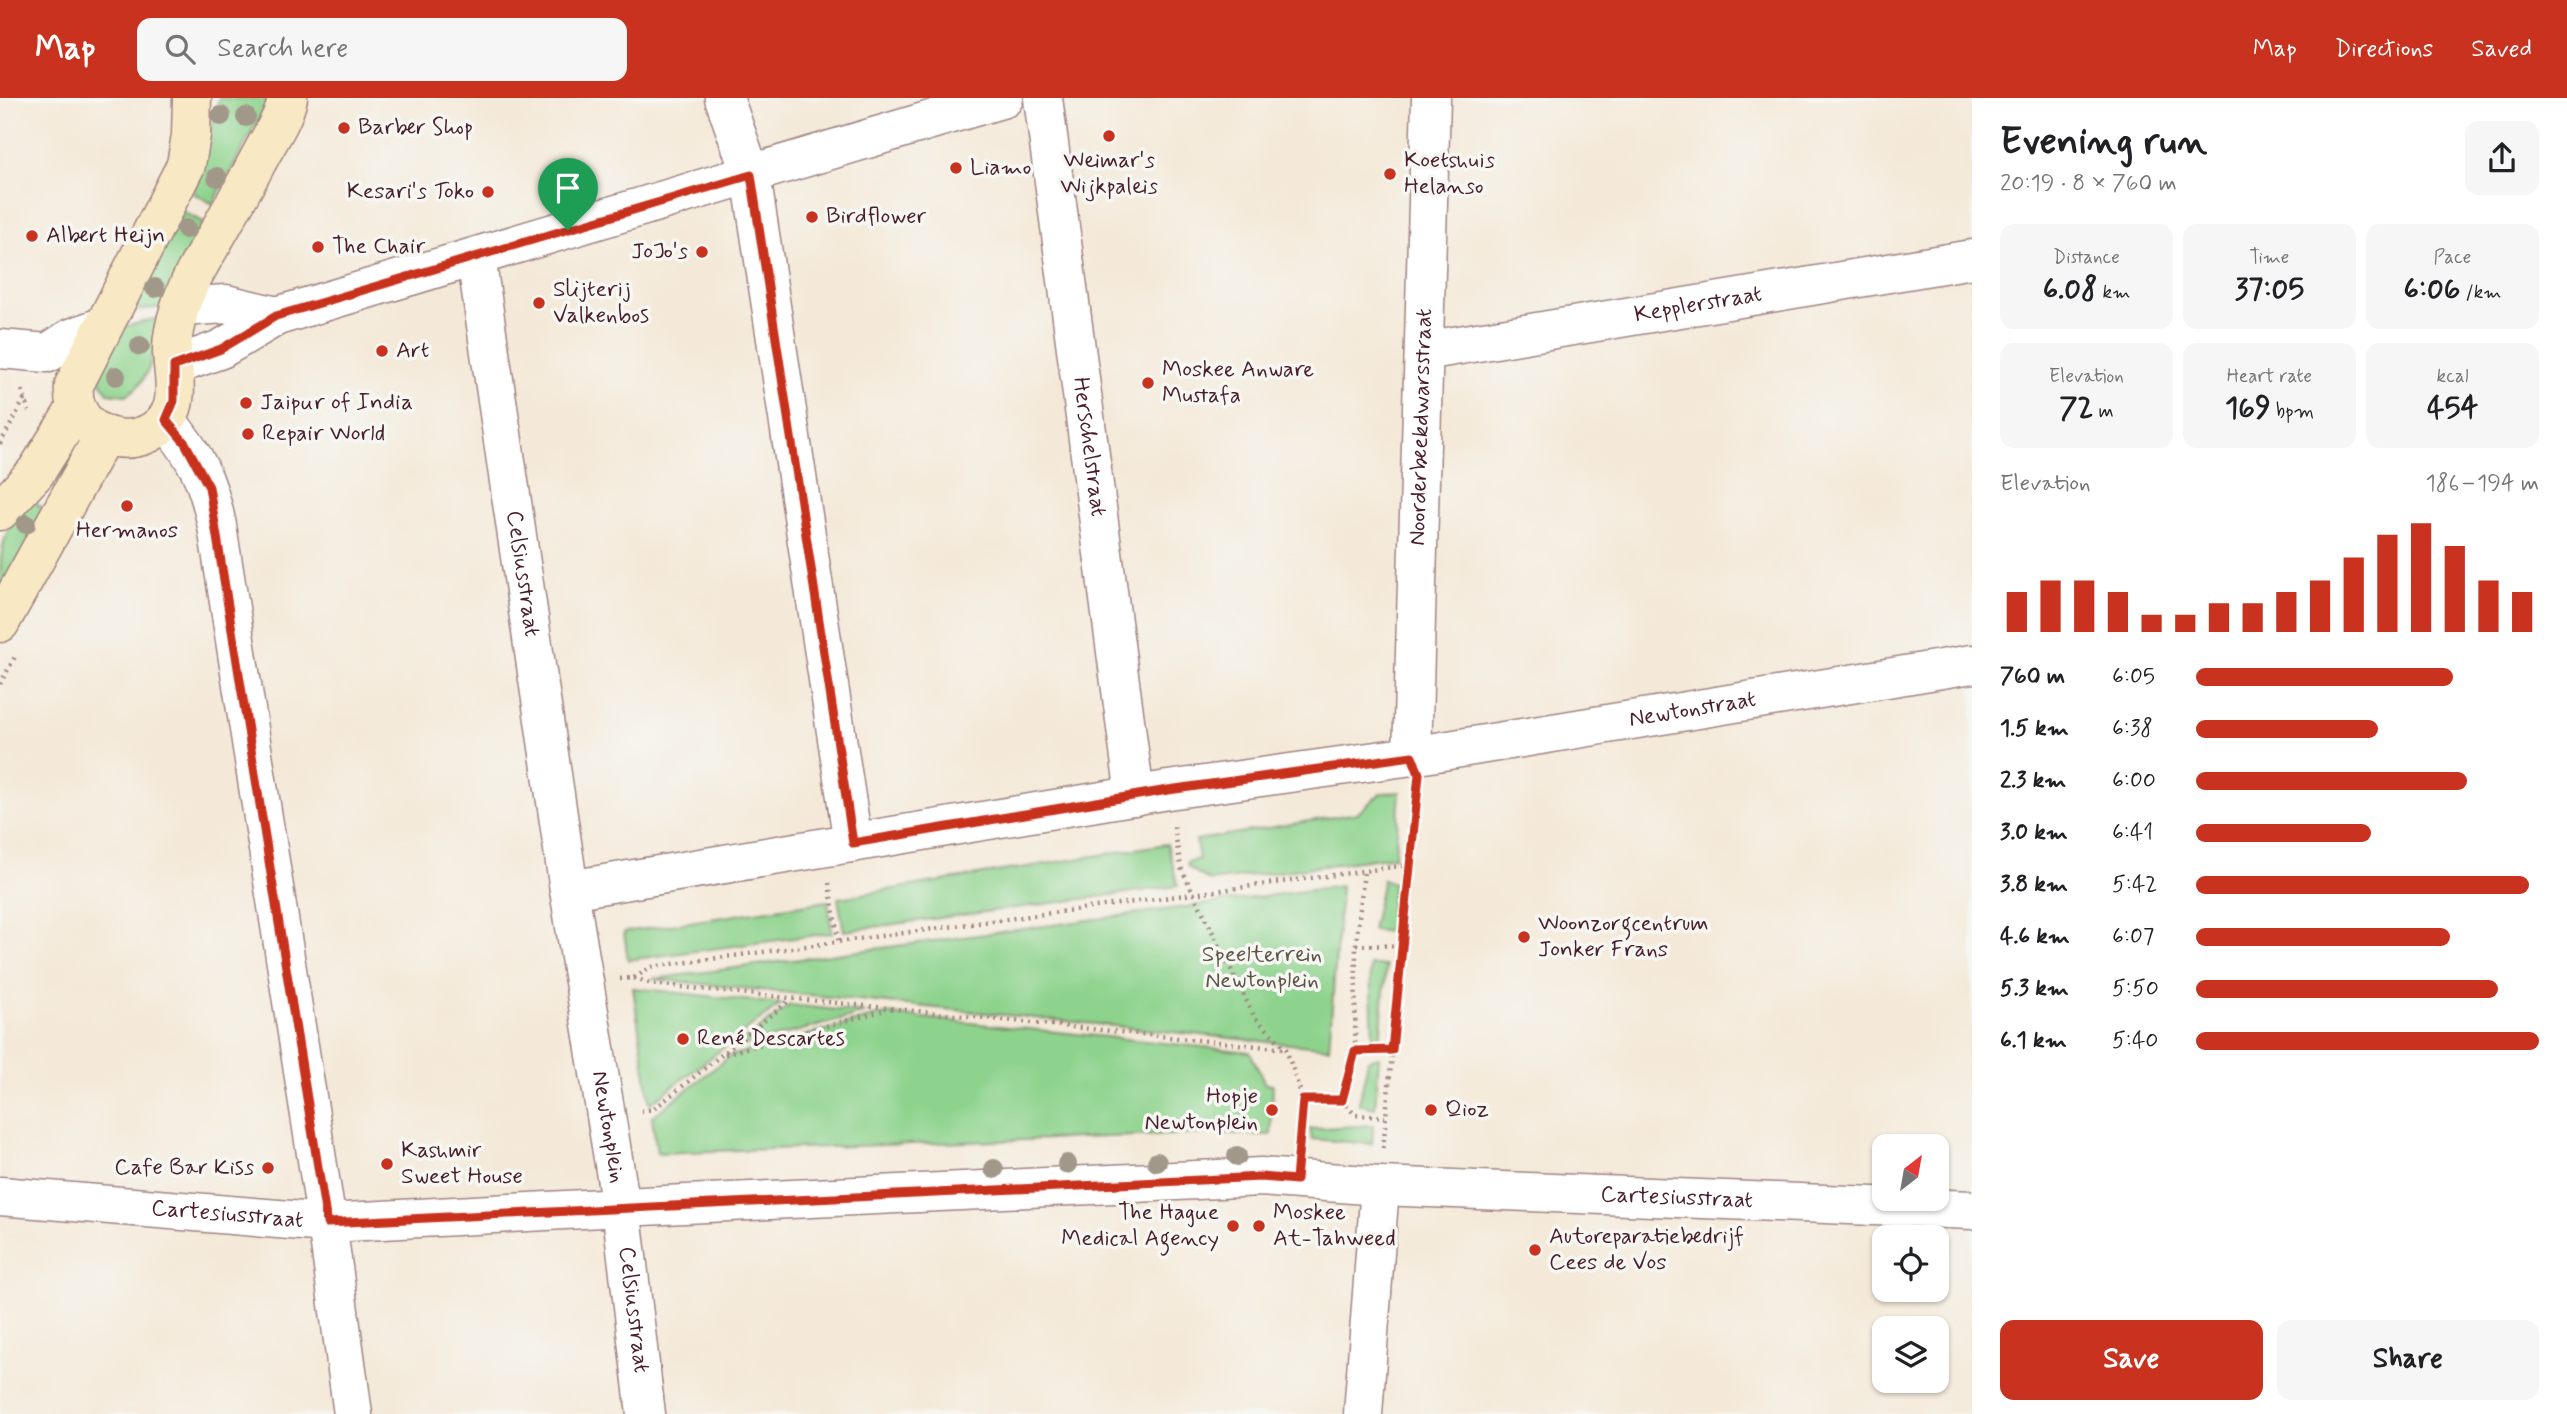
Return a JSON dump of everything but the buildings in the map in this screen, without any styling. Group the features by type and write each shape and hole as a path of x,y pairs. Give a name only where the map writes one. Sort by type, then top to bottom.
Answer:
{"street":[{"path":"0,511 36,472 74,398 101,327 186,166 191,135 192,98"},
{"path":"48,353 55,371 74,398 87,425 104,435 132,439 155,429 166,420 174,401 174,331 180,307 206,252 279,121 288,98"},
{"path":"724,98 751,175 838,846"},
{"path":"174,366 221,349 276,316 1004,98"},
{"name":"Herschelstraat","path":"1043,98 1151,793"},
{"name":"Noorderbeekdwarsstraat","path":"1412,756 1431,98"},
{"name":"Celsiusstraat","path":"477,257 569,891"},
{"name":"Kepplerstraat","path":"1424,351 1972,259"},
{"path":"180,307 226,304 276,316"},
{"path":"0,349 48,353 71,338 101,327"},
{"path":"166,420 185,443 209,487 327,1223 353,1414"},
{"path":"0,623 104,435"},
{"name":"Newtonstraat","path":"1412,756 1972,664"},
{"path":"569,891 1151,793 1412,756"},
{"name":"Newtonplein","path":"569,891 621,1207 1261,1177 1380,1186"},
{"path":"1363,1414 1380,1186"},
{"name":"Cartesiusstraat","path":"1380,1186 1972,1210"},
{"name":"Cartesiusstraat","path":"0,1196 327,1223 621,1207"},
{"name":"Celsiusstraat","path":"621,1207 646,1414"}],"path":[{"path":"0,444 25,397"},
{"path":"1380,1186 1408,865 1419,774 1412,756"},
{"path":"1151,793 1181,868 1254,1016 1286,1048 1303,1100 1296,1180"},
{"path":"838,846 839,944"},
{"path":"634,978 651,967 839,944 1408,865"},
{"path":"1342,1100 1355,1051 1356,945 1364,870"},
{"path":"1356,945 1401,946"},
{"path":"584,982 634,978 652,984 791,1000 1286,1048"},
{"path":"606,1117 654,1109 791,1000"},
{"path":"721,1055 888,1010"},
{"path":"1355,1051 1392,1050"},
{"path":"1303,1100 1342,1100"},
{"path":"1342,1100 1354,1115 1385,1117"}],"green space":[{"path":"219,98 266,98 266,105 213,204 193,193"},
{"path":"183,212 203,222 161,307 129,311"},
{"path":"158,318 151,361 142,381 126,395 108,393 97,375 119,328"},
{"path":"29,500 47,510 0,596 0,567 7,533 19,511"},
{"path":"1400,792 1395,856 1210,881 1188,867 1187,862 1199,859 1196,840 1358,813 1381,793"},
{"path":"1167,844 1178,886 844,931 838,898"},
{"path":"1383,879 1393,883 1389,932 1372,930"},
{"name":"Speelterrein Newtonplein","path":"1341,886 1329,1048 653,979"},
{"path":"828,901 832,933 628,960 624,932"},
{"path":"1370,965 1386,966 1380,1042 1373,1038"},
{"path":"633,988 781,1004 650,1104"},
{"path":"790,1005 866,1013 734,1048"},
{"path":"884,1014 1250,1052 1265,1084 1273,1085 1271,1135 1221,1133 657,1153 652,1117 730,1056"},
{"path":"1379,1057 1375,1108 1359,1104 1368,1060"},
{"path":"1373,1125 1372,1144 1312,1139 1310,1129"}],"place":[{"name":"Barber Shop","path":"344,128"},
{"name":"Weimar's Wijkpaleis","path":"1109,136"},
{"name":"Liamo","path":"956,168"},
{"name":"Koetshuis Helanso","path":"1390,174"},
{"name":"Kesari's Toko","path":"488,192"},
{"name":"Birdflower","path":"812,217"},
{"name":"Albert Heijn","path":"32,236"},
{"name":"The Chair","path":"318,247"},
{"name":"JoJo's","path":"702,252"},
{"name":"Slijterij Valkenbos","path":"539,303"},
{"name":"Art","path":"382,351"},
{"name":"Moskee Anware Mustafa","path":"1148,383"},
{"name":"Jaipur of India","path":"246,403"},
{"name":"Repair World","path":"248,434"},
{"name":"Hermanos","path":"127,506"},
{"name":"Woonzorgcentrum Jonker Frans","path":"1524,937"},
{"name":"René Descartes","path":"683,1039"},
{"name":"Hopje Newtonplein","path":"1272,1110"},
{"name":"Qioz","path":"1431,1110"},
{"name":"Kashmir Sweet House","path":"387,1164"},
{"name":"Cafe Bar Kiss","path":"268,1168"},
{"name":"The Hague Medical Agency","path":"1233,1226"},
{"name":"Moskee At-Tahweed","path":"1259,1226"},
{"name":"Autoreparatiebedrijf Cees de Vos","path":"1535,1250"}],"route":[{"path":"751,175 853,843 1168,790 1412,756 1419,774 1392,1050 1355,1051 1342,1100 1303,1100 1296,1180 1261,1177 327,1223 217,526 209,487 202,471 185,443 166,420 174,401 174,366 221,349 252,334 276,316 568,230 751,175"}]}
